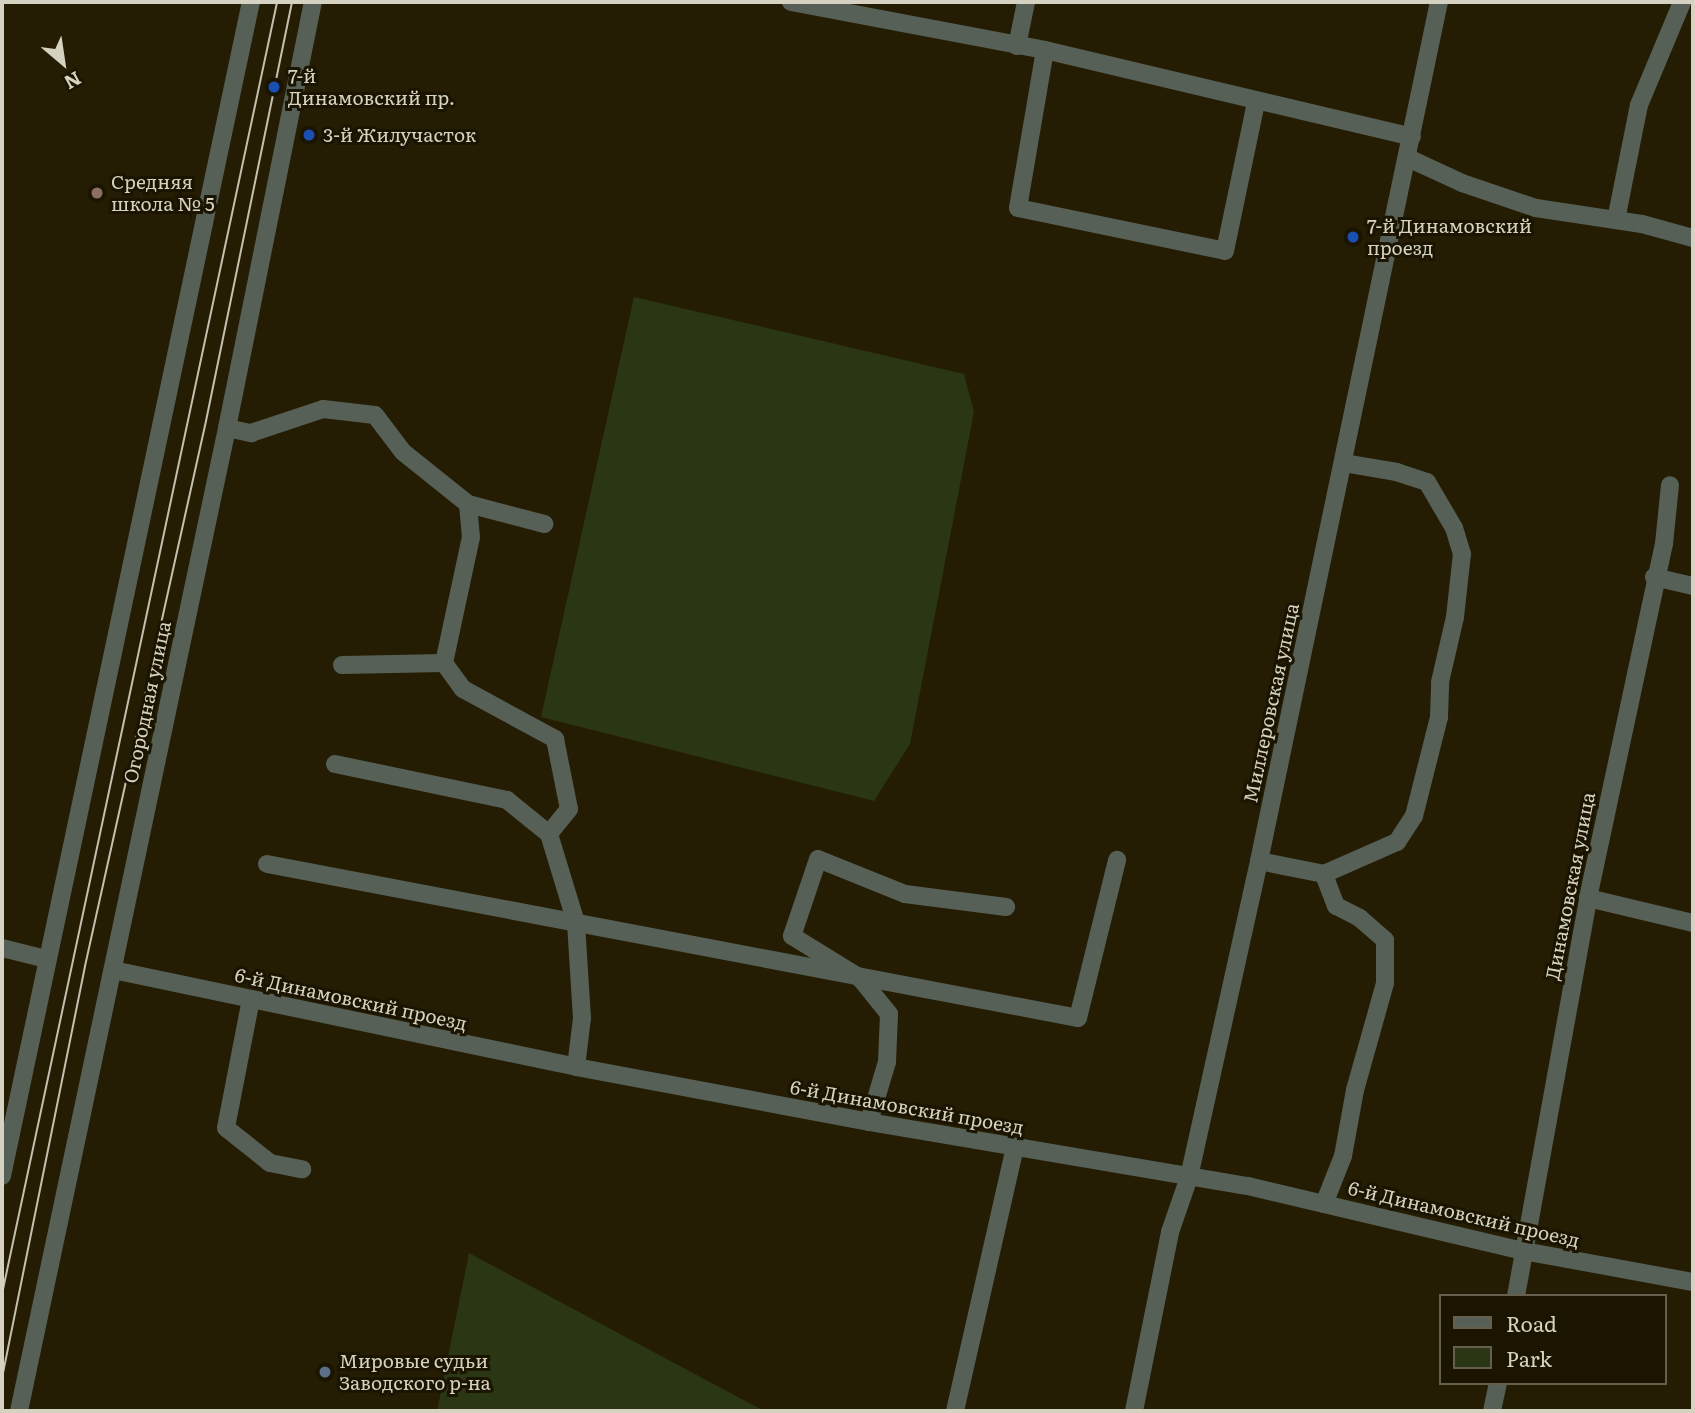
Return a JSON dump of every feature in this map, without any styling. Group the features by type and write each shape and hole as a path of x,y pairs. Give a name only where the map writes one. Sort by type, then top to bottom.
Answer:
{"street":[{"path":"2,1176 251,2"},
{"name":"Огородная улица","path":"19,1411 227,428 313,2"},
{"path":"791,2 1045,50 1412,137"},
{"path":"1017,46 1026,2"},
{"name":"Миллеровская улица","path":"1134,1411 1170,1232 1189,1177 1259,861 1439,2"},
{"path":"1616,220 1639,105 1682,2"},
{"path":"1045,50 1018,208 1225,251 1256,102"},
{"path":"1408,158 1462,183 1536,208 1642,223 1693,238"},
{"path":"227,428 251,433 323,409 375,415 403,452 468,504 544,524"},
{"path":"1259,861 1324,874 1397,842 1414,816 1438,717 1440,682 1455,617 1462,554 1454,528 1427,482 1397,472 1343,463"},
{"name":"Динамовская улица","path":"1516,1294 1588,898 1654,577 1664,544 1670,485"},
{"path":"468,504 471,537 444,663 463,689 555,739 569,809 549,834"},
{"path":"1654,577 1693,586"},
{"path":"342,665 444,663"},
{"path":"335,764 507,800 549,834 576,923 582,1018 576,1067"},
{"path":"869,1122 887,1062 889,1014 860,978 792,936 818,859 905,894 1006,908"},
{"path":"267,864 1077,1018 1117,860"},
{"path":"1324,874 1336,906 1360,918 1385,940 1385,983 1355,1090 1343,1156 1324,1204"},
{"path":"1588,898 1693,923"},
{"path":"2,948 46,959"},
{"name":"6-й Динамовский проезд","path":"113,970 576,1067 869,1122 1189,1177 1324,1204 1524,1251 1693,1282"},
{"path":"251,999 226,1128 270,1163 302,1169"},
{"path":"956,1411 1015,1147"},
{"path":"1492,1411 1498,1385"}],"green space":[{"path":"634,297 964,374 974,412 910,744 874,801 541,717"},
{"path":"469,1253 764,1411 437,1411"}],"tram line":[{"path":"2,1294 277,2"},
{"path":"2,1378 85,966 206,421 292,2"}],"place":[{"name":"7-й Динамовский пр.","path":"274,87"},
{"name":"3-й Жилучасток","path":"309,135"},
{"name":"Средняя школа № 5","path":"97,193"},
{"name":"7-й Динамовский проезд","path":"1353,237"},
{"name":"Мировые судьи Заводского р-на","path":"325,1372"}]}
